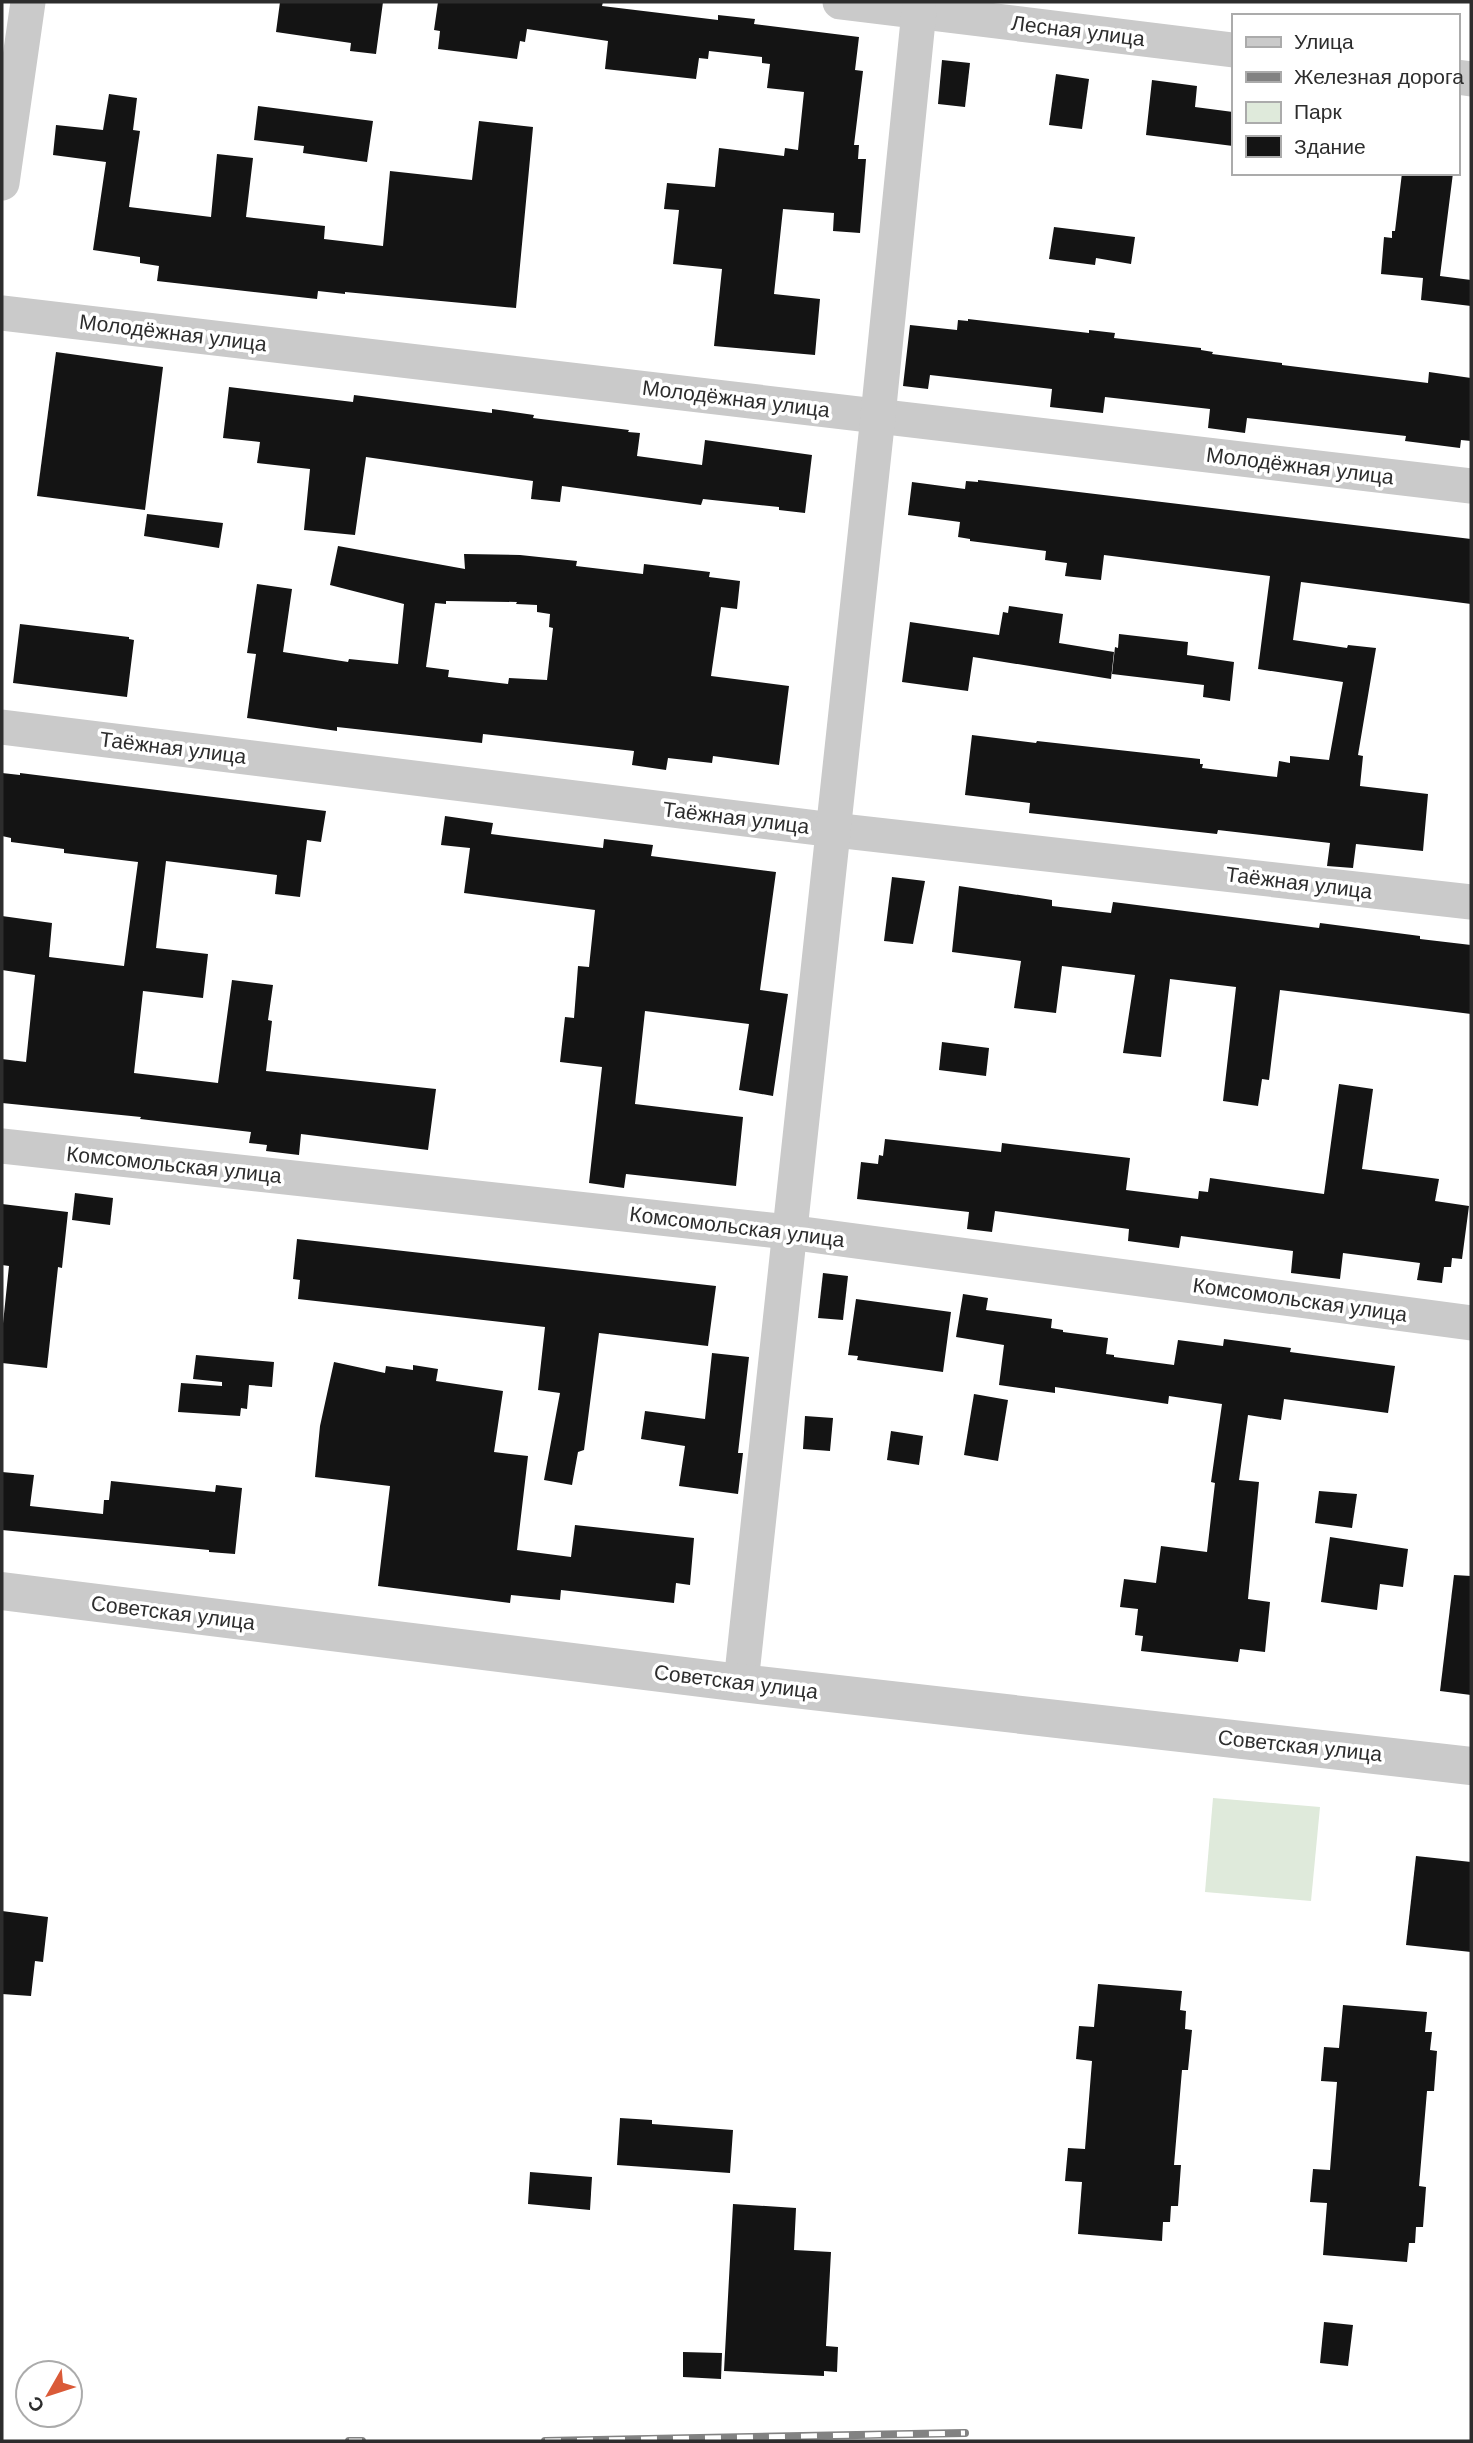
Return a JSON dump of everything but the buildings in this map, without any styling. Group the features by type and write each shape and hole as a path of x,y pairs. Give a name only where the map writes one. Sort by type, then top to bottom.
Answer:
{"street":[{"path":"2,183 28,2"},
{"name":"Лесная улица","path":"840,2 1232,50"},
{"path":"741,1683 834,830 919,11"},
{"name":"Молодёжная улица","path":"2,313 1471,486"},
{"name":"Таёжная улица","path":"2,727 834,830 1471,902"},
{"name":"Комсомольская улица","path":"2,1146 789,1232 1471,1322"},
{"name":"Советская улица","path":"2,1591 741,1683 1471,1766"}],"green space":[{"path":"1213,1798 1320,1807 1311,1901 1205,1892"}],"railway":[{"path":"545,2441 965,2433"},
{"path":"349,2441 362,2441"}]}
